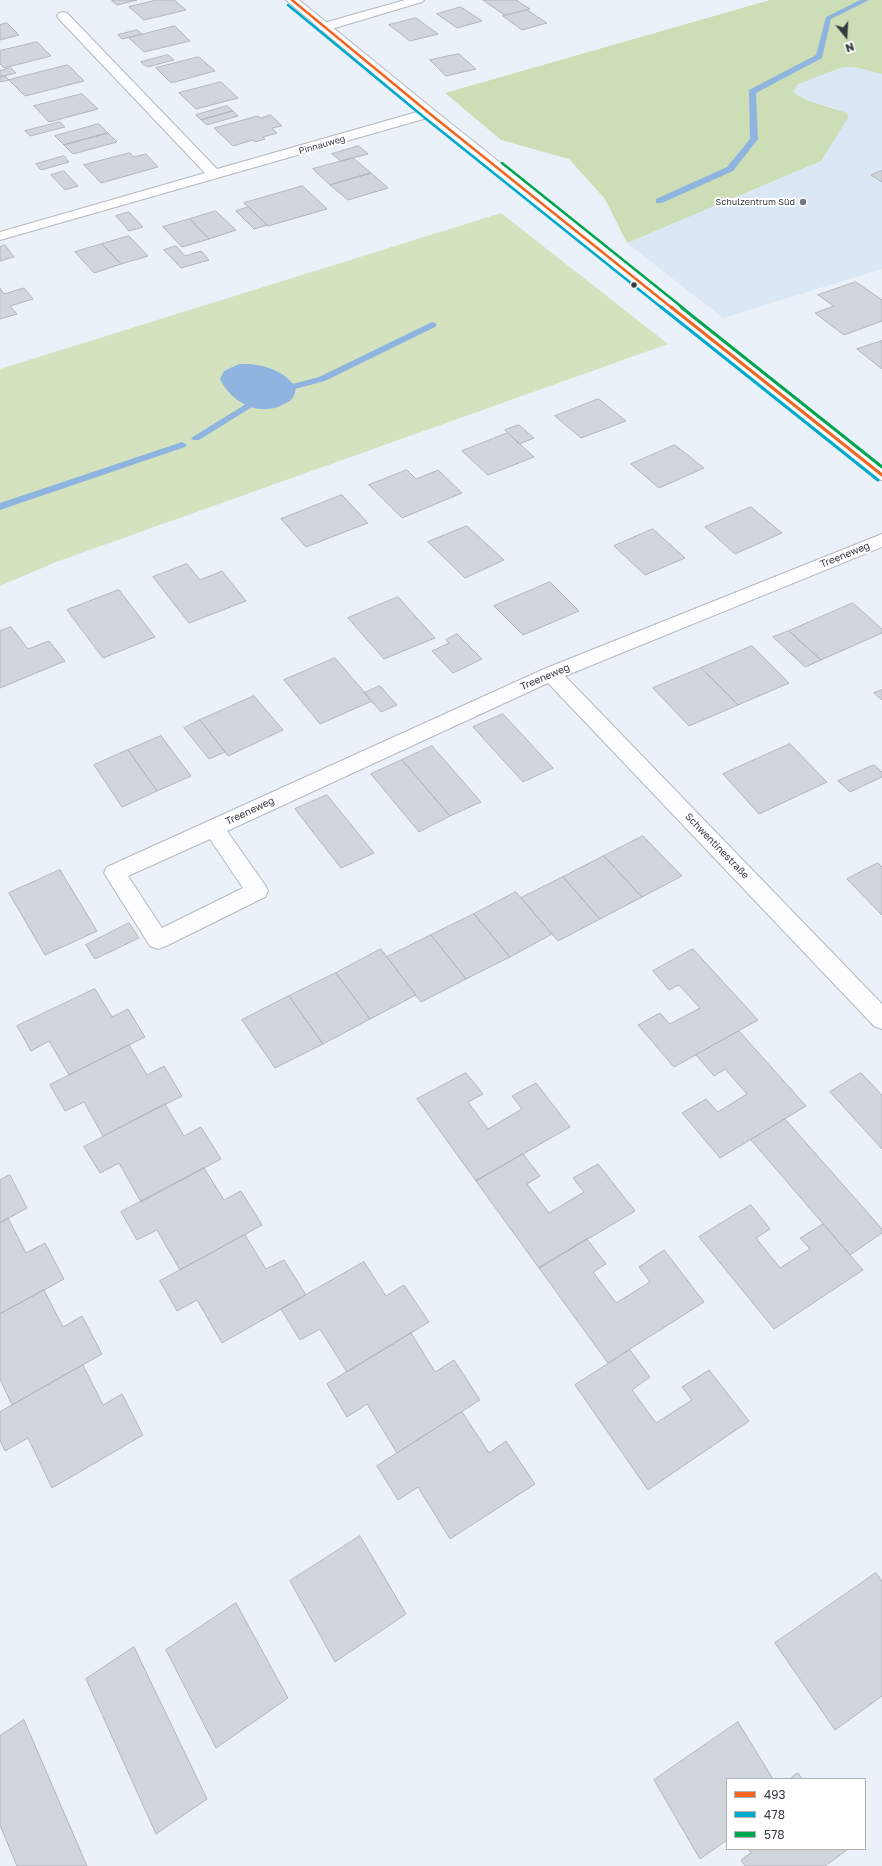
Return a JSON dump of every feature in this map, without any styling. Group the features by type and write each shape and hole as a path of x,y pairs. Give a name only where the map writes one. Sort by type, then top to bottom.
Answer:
{"street":[{"path":"292,0 429,114 882,475"},
{"path":"324,27 418,0"},
{"path":"63,16 215,176"},
{"name":"Pinnauweg","path":"0,236 429,114"},
{"name":"Treeneweg","path":"214,828 257,891 158,940 115,873 551,674 882,540"},
{"name":"Schwentinestraße","path":"551,674 882,1019"}],"shaded area":[{"name":"Schulzentrum Süd","path":"843,67 854,67 882,74 882,269 723,318 627,243 821,161 837,109 806,100 793,92 798,83"}],"green space":[{"path":"770,0 882,0 882,74 854,67 843,67 798,84 793,92 806,100 847,113 848,118 821,161 627,243 605,199 569,159 501,140 445,93"},
{"path":"501,213 668,344 56,562 0,586 0,369"}],"water":[{"path":"239,364 263,366 278,372 296,387 294,396 288,402 273,408 255,408 246,405 231,394 220,379 224,371"}],"building":[{"path":"137,0 117,5 112,1"},
{"path":"157,0 174,0 186,10 144,20 129,7"},
{"path":"483,0 516,0 530,9 505,15"},
{"path":"461,7 482,21 457,28 437,14"},
{"path":"527,10 547,23 522,30 503,16"},
{"path":"416,18 438,34 410,41 389,25"},
{"path":"7,23 19,35 0,40 0,25"},
{"path":"175,26 190,41 144,52 129,38"},
{"path":"137,30 142,34 122,39 118,35"},
{"path":"37,42 51,56 4,68 0,64 0,51"},
{"path":"459,54 476,69 446,76 430,60"},
{"path":"168,55 174,60 147,67 141,62"},
{"path":"199,57 215,71 171,83 156,68"},
{"path":"68,65 84,81 25,96 9,80"},
{"path":"11,68 16,73 0,77 0,71"},
{"path":"5,76 9,80 0,82 0,77"},
{"path":"221,82 238,98 196,109 179,93"},
{"path":"82,94 98,109 49,122 34,106"},
{"path":"227,106 233,111 201,120 196,115"},
{"path":"233,111 238,116 207,125 201,120"},
{"path":"271,115 282,126 272,128 277,133 263,137 265,139 255,142 253,140 233,146 214,128 258,116 260,118"},
{"path":"60,122 65,127 30,136 25,131"},
{"path":"99,124 108,133 64,145 55,136"},
{"path":"108,133 117,142 73,154 64,145"},
{"path":"359,146 368,154 341,161 332,154"},
{"path":"130,153 134,157 146,154 158,167 101,183 84,165"},
{"path":"64,156 69,162 41,170 36,164"},
{"path":"353,158 371,173 330,185 313,169"},
{"path":"64,171 78,186 65,190 51,175"},
{"path":"882,171 882,182 871,175"},
{"path":"371,173 388,188 348,200 330,185"},
{"path":"303,186 327,209 268,226 244,203"},
{"path":"249,207 267,225 254,229 236,211"},
{"path":"216,211 236,230 209,239 190,219"},
{"path":"129,212 143,227 129,231 116,216"},
{"path":"190,219 209,239 182,247 163,227"},
{"path":"129,236 148,256 121,264 102,244"},
{"path":"102,244 121,264 94,273 75,252"},
{"path":"5,245 14,257 0,261 0,247"},
{"path":"176,246 185,256 201,251 209,260 181,268 164,250"},
{"path":"856,282 882,300 882,321 844,335 815,313 834,306 818,295"},
{"path":"0,288 4,294 24,288 33,299 10,306 17,314 0,319"},
{"path":"882,341 882,369 857,349"},
{"path":"599,399 626,421 581,438 555,416"},
{"path":"519,425 534,438 519,444 505,430"},
{"path":"508,433 534,457 488,475 462,451"},
{"path":"675,445 704,468 659,488 631,464"},
{"path":"407,470 416,479 438,470 462,493 402,518 369,485"},
{"path":"342,495 368,523 306,547 281,519"},
{"path":"751,507 782,533 735,554 705,527"},
{"path":"467,526 504,560 465,578 428,542"},
{"path":"653,529 685,558 645,575 614,546"},
{"path":"187,564 200,580 222,571 246,601 189,623 153,577"},
{"path":"550,582 579,611 523,635 494,606"},
{"path":"119,590 155,637 103,658 67,610"},
{"path":"398,597 435,638 384,659 348,618"},
{"path":"853,603 882,629 882,633 821,660 789,631"},
{"path":"11,627 28,649 49,641 65,661 0,688 0,631"},
{"path":"789,631 821,660 805,667 773,637"},
{"path":"457,634 482,659 453,673 432,651 449,643 446,640"},
{"path":"752,646 789,683 738,705 701,668"},
{"path":"335,658 372,701 320,724 284,680"},
{"path":"701,668 738,705 689,726 653,688"},
{"path":"380,686 397,705 381,712 364,693"},
{"path":"882,690 882,700 874,693"},
{"path":"254,696 283,730 228,756 200,720"},
{"path":"503,714 553,768 523,782 473,727"},
{"path":"200,720 225,752 209,759 184,728"},
{"path":"161,736 191,776 157,791 128,750"},
{"path":"790,744 827,782 759,814 723,774"},
{"path":"432,746 481,802 450,816 402,760"},
{"path":"128,750 157,791 122,807 94,765"},
{"path":"402,760 450,816 419,832 371,774"},
{"path":"874,765 882,772 882,777 850,792 838,781"},
{"path":"327,795 374,853 341,868 295,809"},
{"path":"643,836 682,876 642,897 604,856"},
{"path":"604,856 642,897 600,919 563,877"},
{"path":"878,863 882,867 882,915 847,879"},
{"path":"60,870 97,931 45,955 9,893"},
{"path":"563,877 600,919 558,941 521,898"},
{"path":"516,892 552,934 510,957 474,914"},
{"path":"474,914 510,957 466,979 431,935"},
{"path":"129,923 139,938 95,959 86,945"},
{"path":"431,935 466,979 421,1002 387,957"},
{"path":"381,949 416,995 370,1019 336,973"},
{"path":"693,949 758,1020 674,1067 638,1025 660,1013 670,1024 700,1008 679,985 669,990 653,971"},
{"path":"336,973 370,1019 323,1044 289,996"},
{"path":"95,989 112,1017 128,1009 145,1037 69,1075 49,1041 31,1051 17,1026"},
{"path":"289,996 323,1044 275,1068 242,1020"},
{"path":"739,1031 806,1106 720,1158 682,1113 706,1099 718,1112 747,1094 725,1069 714,1076 696,1055"},
{"path":"129,1045 147,1075 164,1066 182,1096 103,1136 84,1102 65,1111 50,1085"},
{"path":"466,1073 483,1094 468,1102 488,1129 522,1109 512,1096 536,1083 570,1127 476,1181 417,1099"},
{"path":"861,1073 882,1095 882,1149 830,1092"},
{"path":"165,1104 184,1136 201,1127 221,1159 141,1202 119,1163 100,1173 84,1147"},
{"path":"785,1119 882,1229 882,1233 850,1255 751,1140"},
{"path":"523,1154 540,1176 527,1184 549,1213 584,1192 573,1178 598,1164 635,1211 539,1268 476,1181"},
{"path":"204,1168 224,1200 241,1191 262,1225 180,1270 157,1230 137,1240 121,1212"},
{"path":"10,1175 27,1208 0,1223 0,1180"},
{"path":"751,1205 770,1229 756,1238 780,1268 810,1249 800,1238 823,1224 863,1270 774,1329 699,1237"},
{"path":"8,1218 26,1253 45,1243 64,1279 0,1314 0,1223"},
{"path":"245,1235 266,1269 284,1260 306,1295 222,1343 197,1300 177,1311 160,1281"},
{"path":"587,1239 606,1264 593,1272 616,1303 650,1282 639,1267 664,1250 704,1302 608,1363 539,1268"},
{"path":"364,1262 386,1296 404,1285 429,1322 347,1372 320,1329 300,1340 281,1309"},
{"path":"44,1290 63,1327 82,1316 102,1354 12,1405 0,1379 0,1314"},
{"path":"411,1333 435,1372 454,1360 480,1400 397,1453 367,1404 347,1417 327,1384"},
{"path":"630,1350 650,1377 632,1390 656,1423 692,1400 682,1387 709,1370 749,1421 648,1490 575,1385"},
{"path":"83,1365 103,1405 122,1394 143,1435 52,1488 28,1438 5,1451 0,1440 0,1412"},
{"path":"462,1412 489,1453 506,1441 535,1484 450,1539 418,1487 398,1500 377,1466"},
{"path":"360,1536 406,1614 335,1662 290,1581"},
{"path":"876,1573 882,1581 882,1696 835,1730 775,1643"},
{"path":"236,1603 288,1698 216,1748 166,1650"},
{"path":"134,1647 207,1799 156,1834 86,1679"},
{"path":"24,1720 87,1866 17,1866 0,1825 0,1736"},
{"path":"738,1722 772,1778 726,1778 726,1841 700,1859 654,1780"},
{"path":"798,1773 801,1778 791,1778"},
{"path":"749,1850 847,1850 825,1866 745,1866 741,1860 751,1853"}],"waterway":[{"path":"659,201 730,169 754,139 752,92 819,56 828,18 866,0"},
{"path":"280,390 322,379 432,325"},
{"path":"196,438 262,397"},
{"path":"0,507 182,445"}],"transit line":[{"name":"493","path":"292,0 429,113 882,475"},
{"name":"478","path":"288,5 425,118 878,480"},
{"name":"578","path":"502,163 882,467"}],"place":[{"name":"Schulzentrum Süd","path":"803,202"}]}
